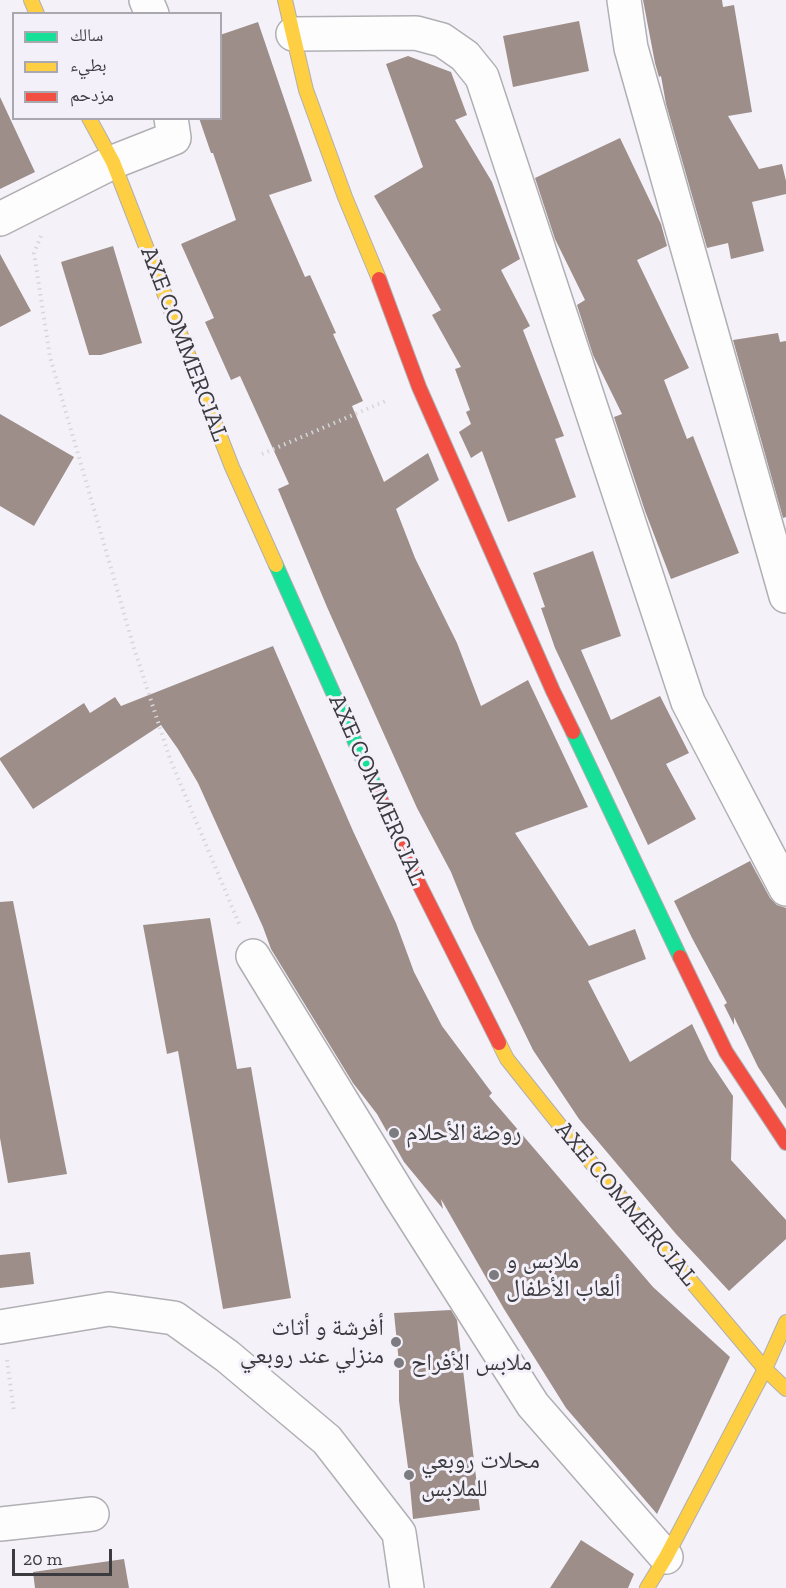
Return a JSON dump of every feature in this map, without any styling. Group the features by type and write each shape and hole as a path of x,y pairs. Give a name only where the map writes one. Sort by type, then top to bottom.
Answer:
{"street":[{"path":"285,0 306,90 419,387 554,691 726,1052 786,1143"},
{"path":"624,0 631,48 786,596"},
{"path":"292,34 416,33 442,40 465,56 482,77 688,702 786,889"},
{"name":"AXE COMMERCIAL","path":"90,120 113,162 232,467 411,868 507,1059 562,1128 765,1369 786,1389"},
{"path":"0,219 113,162 174,138 171,120"},
{"path":"253,956 400,1196 533,1405 666,1557"},
{"path":"2,1326 109,1309 174,1318 227,1356 327,1440 399,1533 407,1588"},
{"path":"647,1588 666,1557 765,1369 786,1322"},
{"path":"0,1524 92,1514"}],"path":[{"path":"62,188 33,254 50,357 134,648 170,759 253,956"},
{"path":"232,467 419,387"},
{"path":"2,1326 14,1412"}],"building":[{"path":"643,0 722,0 723,7 734,5 752,112 728,116 759,169 782,164 786,181 786,194 752,202 764,251 731,259 728,243 707,248 666,104 661,76 659,77 655,63"},
{"path":"579,21 589,71 513,87 503,36"},
{"path":"258,22 312,181 269,195 305,277 310,275 336,333 333,334 363,401 352,406 384,482 428,453 439,480 396,509 415,558 457,643 481,706 528,680 588,807 515,833 589,946 635,929 646,959 588,981 605,1014 630,1062 692,1024 709,1060 733,1096 731,1160 786,1220 786,1239 729,1291 676,1234 579,1119 533,1050 474,929 451,872 417,808 327,607 278,489 289,484 240,376 231,380 205,322 214,318 181,244 236,220 200,120 222,120 222,34"},
{"path":"408,56 451,72 467,115 455,120 492,182 520,259 501,270 530,326 523,330 564,436 555,439 576,497 508,522 482,451 471,458 459,432 471,424 466,412 470,410 455,369 461,367 432,315 441,310 374,196 423,167 386,64"},
{"path":"0,97 35,172 0,189"},
{"path":"620,138 661,224 667,246 637,260 689,368 664,380 687,439 693,436 739,553 671,579 645,511 614,417 622,414 593,355 577,305 585,300 555,239 535,178"},
{"path":"113,246 142,343 101,355 89,355 61,262"},
{"path":"0,254 31,311 0,327"},
{"path":"778,333 780,342 786,341 786,517 783,518 733,340"},
{"path":"0,414 74,457 34,526 0,506"},
{"path":"593,551 621,636 581,650 611,720 660,696 689,753 666,764 696,819 648,845 555,648 541,608 545,607 533,573"},
{"path":"273,646 353,831 396,923 414,972 442,1026 492,1093 489,1096 653,1287 730,1357 657,1514 566,1408 504,1309 441,1199 443,1209 404,1162 377,1114 353,1083 271,949 198,783 161,725 33,809 0,760 84,703 90,713 115,697 121,706"},
{"path":"750,861 770,898 777,905 786,908 786,1109 758,1067 734,1017 734,1025 724,1005 727,1003 674,901"},
{"path":"13,901 67,1174 8,1183 0,1138 0,902"},
{"path":"210,918 237,1069 251,1067 291,1298 223,1309 178,1051 167,1054 143,925"},
{"path":"30,1252 34,1284 0,1288 0,1255"},
{"path":"451,1310 457,1320 480,1510 413,1519 399,1401 399,1363 394,1313"},
{"path":"581,1540 634,1574 628,1588 550,1588"},
{"path":"124,1559 129,1588 35,1588 33,1572"}],"traffic: fast":[{"path":"276,565 376,789"},
{"path":"573,732 680,957"}],"traffic: slow":[{"path":"31,0 36,12"},
{"path":"285,0 306,90 345,197 379,279"},
{"path":"90,120 113,162 232,467 276,565"},
{"path":"499,1043 507,1059 562,1128 765,1369 786,1389"},
{"path":"647,1588 666,1557 765,1369 786,1322"}],"traffic: jam":[{"path":"379,279 419,387 573,732"},
{"path":"376,789 411,868 499,1043"},
{"path":"680,957 726,1052 786,1143"}],"place":[{"name":"روضة الأحلام","path":"394,1133"},
{"name":"ملابس و ألعاب الأطفال","path":"494,1275"},
{"name":"أفرشة و أثاث منزلي عند روبعي","path":"396,1342"},
{"name":"ملابس الأفراح","path":"399,1363"},
{"name":"محلات روبعي للملابس","path":"409,1475"}]}
